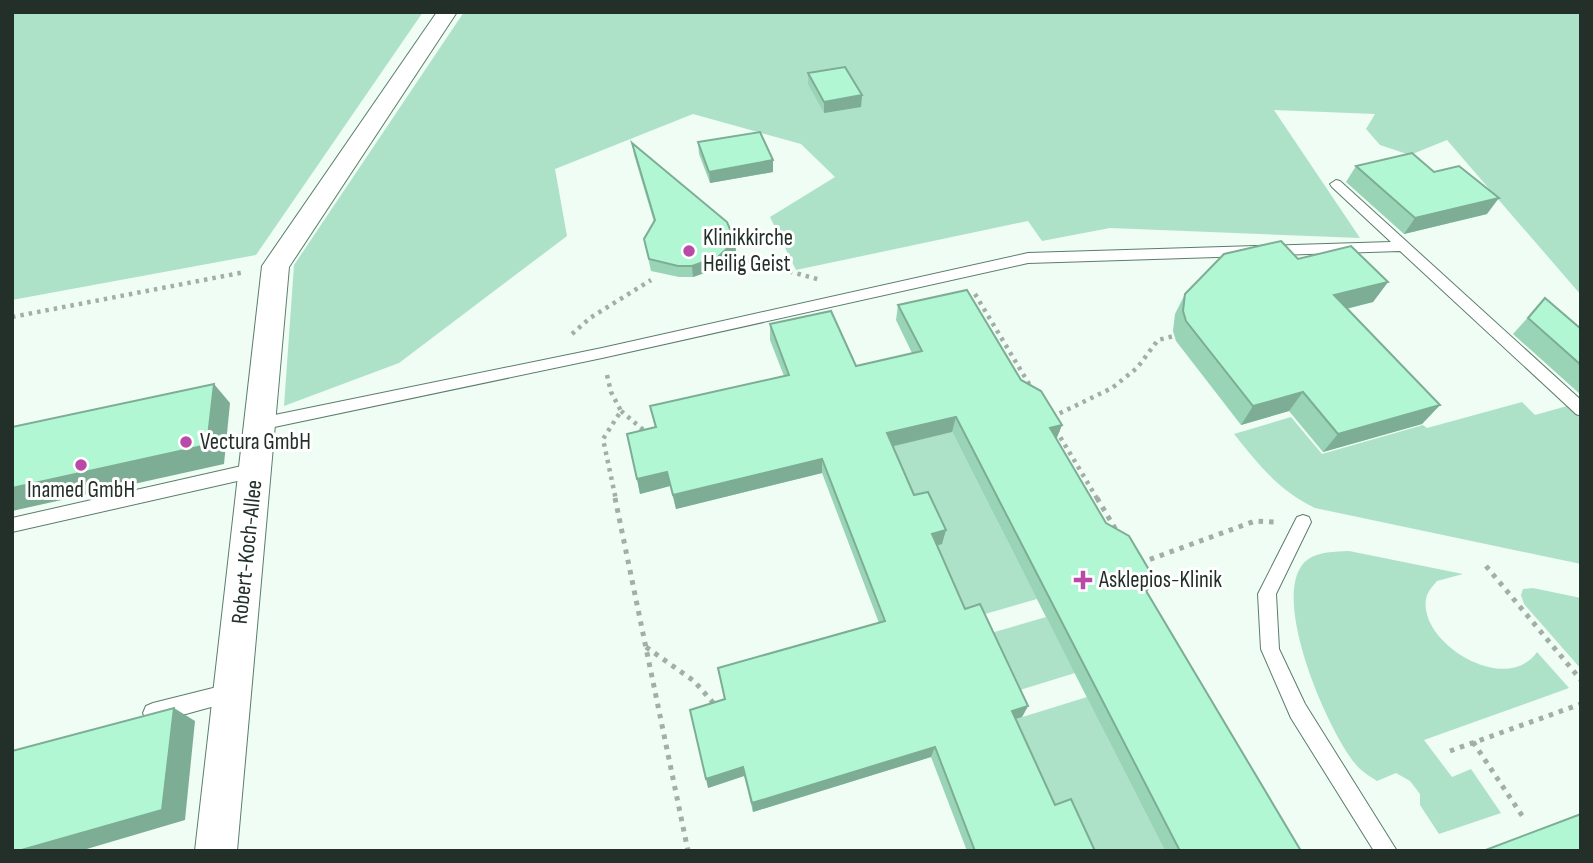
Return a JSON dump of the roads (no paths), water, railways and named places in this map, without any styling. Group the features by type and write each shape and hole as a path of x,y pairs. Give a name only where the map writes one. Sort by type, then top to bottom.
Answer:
{"street":[{"name":"Robert-Koch-Allee","path":"216,851 276,266 447,12"}],"lane":[{"path":"1336,184 1581,410"},
{"path":"260,424 602,353 1028,258 1404,246"},
{"path":"12,525 255,470"},
{"path":"1303,522 1267,594 1270,649 1298,712 1386,851"},
{"path":"129,720 233,692"}],"place":[{"name":"Klinikkirche Heilig Geist","path":"689,251"},
{"name":"Vectura GmbH","path":"186,442"},
{"name":"Inamed GmbH","path":"81,465"},
{"name":"Asklepios-Klinik","path":"1083,580"}]}
